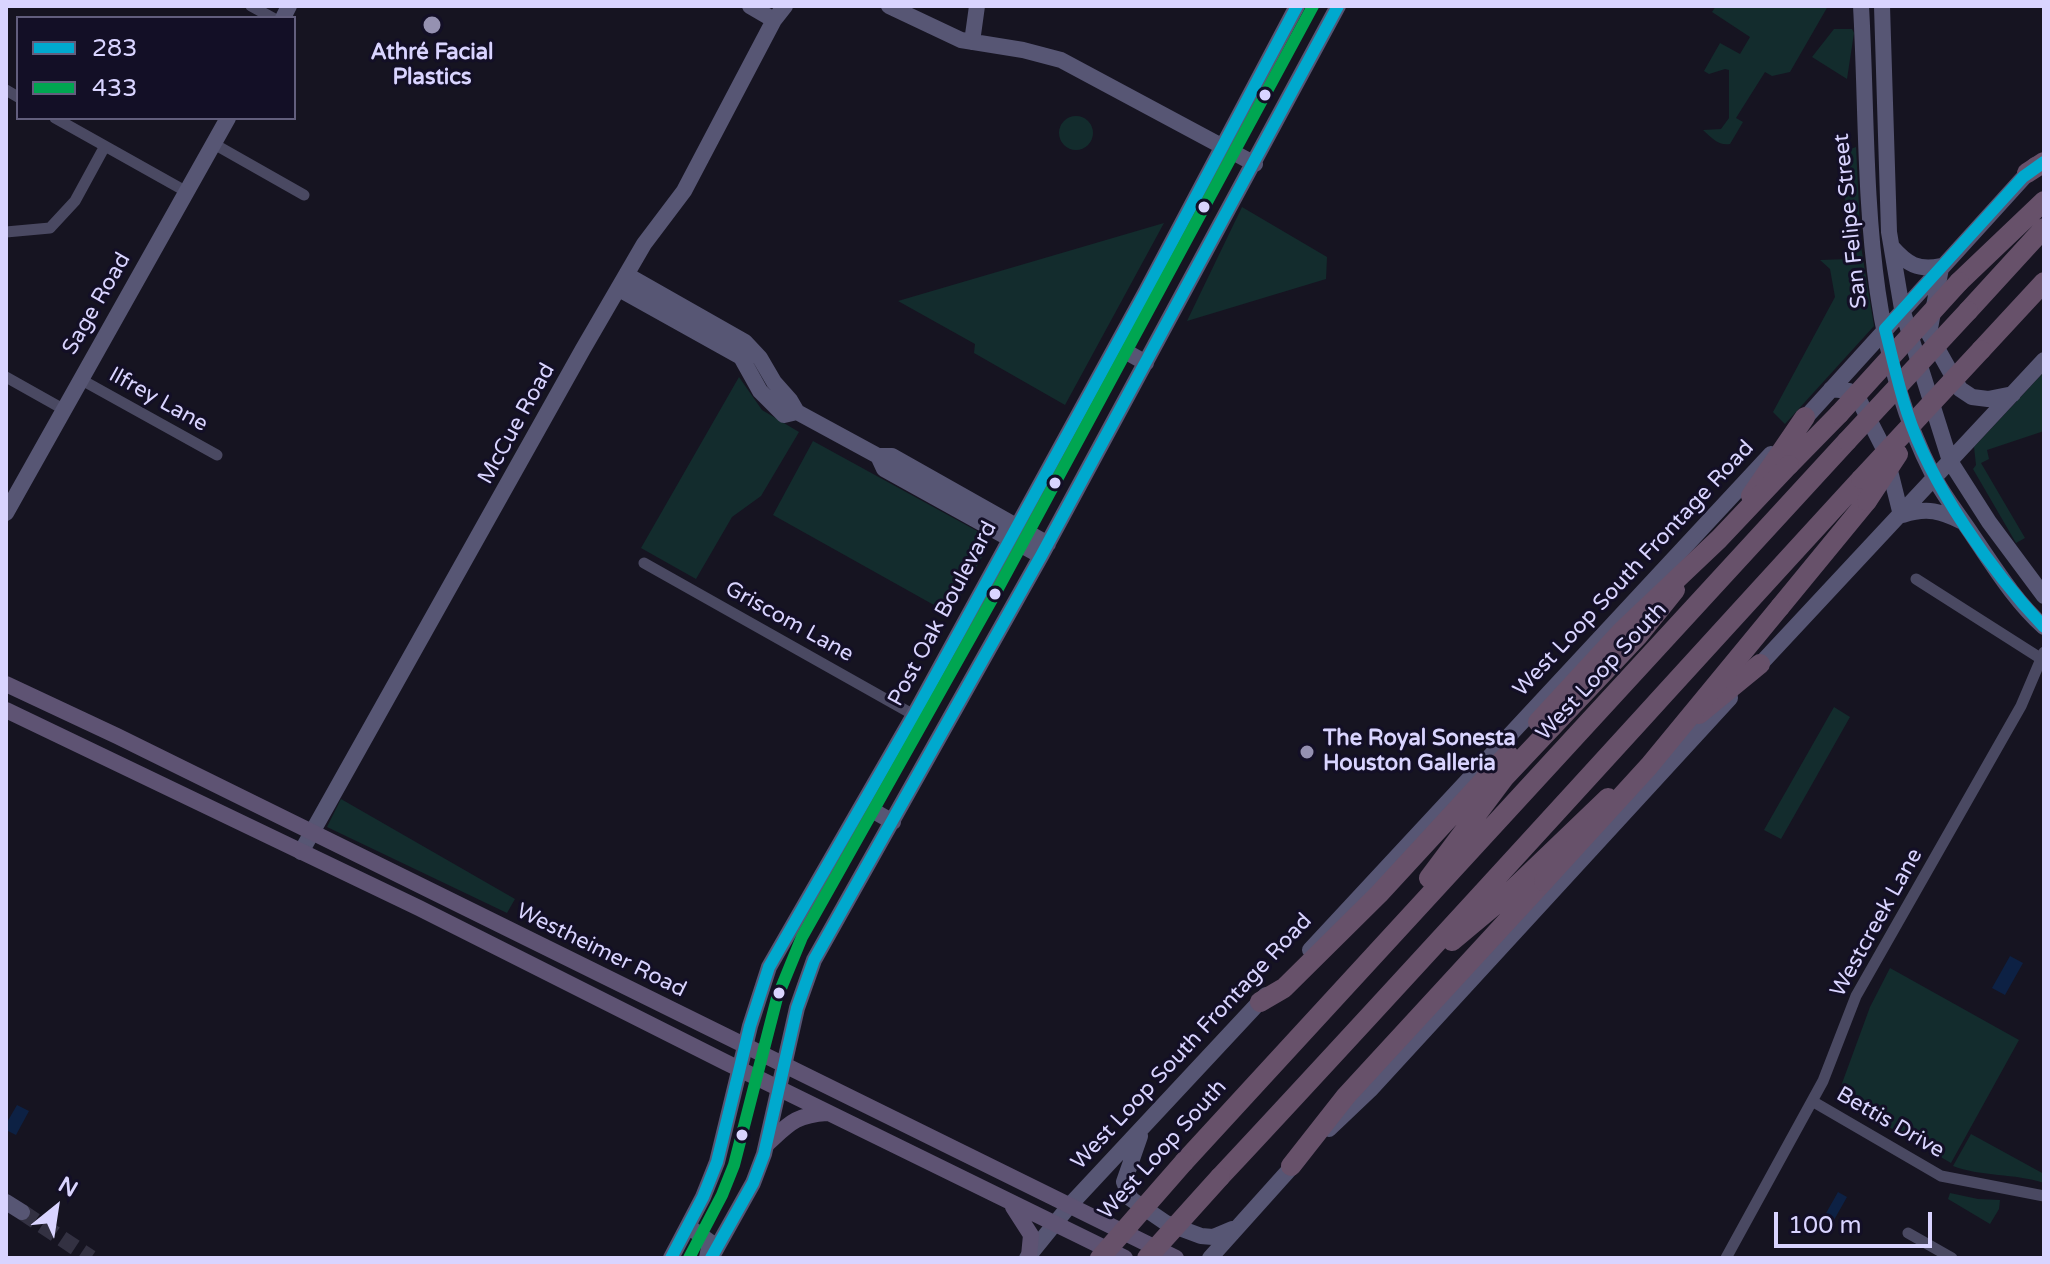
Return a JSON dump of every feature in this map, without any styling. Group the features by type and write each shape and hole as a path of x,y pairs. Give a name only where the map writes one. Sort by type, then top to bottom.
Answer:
{"highway":[{"path":"1260,1002 1284,988 1379,894 1622,631 1719,539 1959,282 2044,201"},
{"name":"West Loop South","path":"1100,1258 1363,966 2044,228"},
{"path":"1147,1258 2044,282"},
{"path":"1291,1166 1346,1096 1649,766 1867,501 1933,401"},
{"path":"1363,966 1504,778 1638,636 1752,495 1805,417"},
{"path":"1405,980 1507,895 1684,726 1760,664"},
{"path":"1088,1258 1122,1232"}],"main road":[{"path":"750,6 774,20"},
{"name":"McCue Road","path":"301,852 644,244 684,191 774,20 785,6"},
{"path":"889,6 912,19 972,42 1061,60 1255,164"},
{"path":"972,42 977,6"},
{"name":"Post Oak Boulevard","path":"671,1258 714,1171 769,967 914,715 1297,6"},
{"path":"709,1258 757,1173 767,1144 797,1008 814,960 1045,550 1338,6"},
{"name":"San Felipe Street","path":"1861,6 1864,131 1872,258 1885,329 1907,413 1935,478 2012,593 2044,627"},
{"name":"San Felipe Street","path":"1882,6 1886,181 1902,309 1950,461 1989,522 2044,596"},
{"name":"Sage Road","path":"6,513 227,120"},
{"path":"1864,131 1886,128"},
{"name":"West Loop South Frontage Road","path":"1028,1257 1070,1205 1831,389 1941,266 2036,168 2044,154"},
{"path":"1892,247 1903,260 1916,267 1927,269 1941,266 1929,334 1960,389 1972,397 1988,399 2013,394"},
{"path":"623,282 741,357 760,391 784,415 797,412 878,456 884,469 1045,550"},
{"path":"1116,346 1146,363"},
{"path":"1210,1258 1291,1166 1370,1090 1760,664 2044,360"},
{"path":"1831,389 1849,391 1858,398 1885,451 1901,515"},
{"path":"1901,515 1926,508 1938,510 1965,523"},
{"name":"Westheimer Road","path":"6,684 1176,1258"},
{"name":"Westheimer Road","path":"6,710 419,908 1125,1258"},
{"path":"67,737 109,743 117,736"},
{"path":"118,762 131,758 147,766 187,771"},
{"path":"863,805 893,822"},
{"path":"419,908 431,906 442,912 484,918"},
{"path":"551,975 606,991 613,981"},
{"path":"767,1144 795,1118 829,1113"},
{"path":"1143,1127 1124,1182 1131,1199 1166,1223 1201,1236 1221,1235 1238,1226"},
{"path":"6,1202 22,1212"},
{"path":"1010,1203 1029,1228 1028,1257"},
{"path":"688,1226 710,1242 709,1258"}],"street":[{"path":"251,6 269,16"},
{"path":"59,120 187,192"},
{"path":"214,144 304,195"},
{"path":"6,232 50,228 75,201 105,146"},
{"path":"6,377 63,409"},
{"name":"Ilfrey Lane","path":"80,379 217,455"},
{"name":"Griscom Lane","path":"644,563 914,715"},
{"path":"1916,579 2042,655"},
{"name":"Westcreek Lane","path":"1726,1258 1832,1061 1856,996 2021,706 2042,655"},
{"name":"Bettis Drive","path":"1812,1101 1941,1176 2044,1196"},
{"path":"1908,1233 1952,1258"}],"green space":[{"path":"1716,6 1828,6 1790,72 1772,76 1765,72 1736,118 1743,122 1730,144 1718,142 1703,130 1721,129 1729,118 1729,70 1709,74 1704,71 1720,43 1740,54 1750,37 1712,12"},
{"path":"1834,29 1852,29 1854,33 1847,79 1812,57"},
{"path":"1076,116 1088,121 1093,133 1088,145 1076,150 1064,145 1059,133 1064,121"},
{"path":"1856,147 1861,246 1874,326 1785,424 1773,412 1835,297 1830,269 1820,260 1849,259 1842,152"},
{"path":"1242,207 1327,257 1326,279 1187,321"},
{"path":"1164,223 1065,405 974,353 975,344 898,301"},
{"path":"2044,372 2044,431 1987,450 1989,459 1981,463 2025,538 2016,543 1973,469 1976,465 1974,447"},
{"path":"739,377 762,410 799,432 761,496 732,517 696,579 641,548"},
{"path":"813,441 988,537 987,548 950,614 773,515"},
{"path":"1834,707 1850,717 1781,839 1764,830"},
{"path":"341,799 515,899 507,913 327,827"},
{"path":"1890,968 2019,1040 1951,1163 1837,1097 1870,1007"},
{"path":"1971,1134 2044,1174 2044,1183 1953,1166"},
{"path":"1950,1193 2000,1200 1999,1209 1990,1224 1948,1199"}],"water":[{"path":"2010,956 2023,963 2005,995 1992,988"},
{"path":"17,1105 29,1111 16,1135 6,1130 6,1124"},
{"path":"1838,1192 1847,1197 1834,1220 1825,1215"}],"tunnel":[{"path":"22,1212 91,1258"}],"transit line":[{"name":"283","path":"671,1258 703,1197 717,1162 750,1026 769,967 914,715 1145,293 1297,6"},
{"name":"433","path":"689,1258 734,1165 777,998 802,937 995,594 1313,6"},
{"name":"283","path":"711,1258 753,1183 764,1154 797,1008 814,960 1041,556 1338,6"},
{"name":"283","path":"2044,162 2023,177 1885,329 1907,412 1931,468 1984,554 2044,627"}],"place":[{"name":"Athré Facial Plastics","path":"432,25"},
{"name":"The Royal Sonesta Houston Galleria","path":"1307,752"}]}
